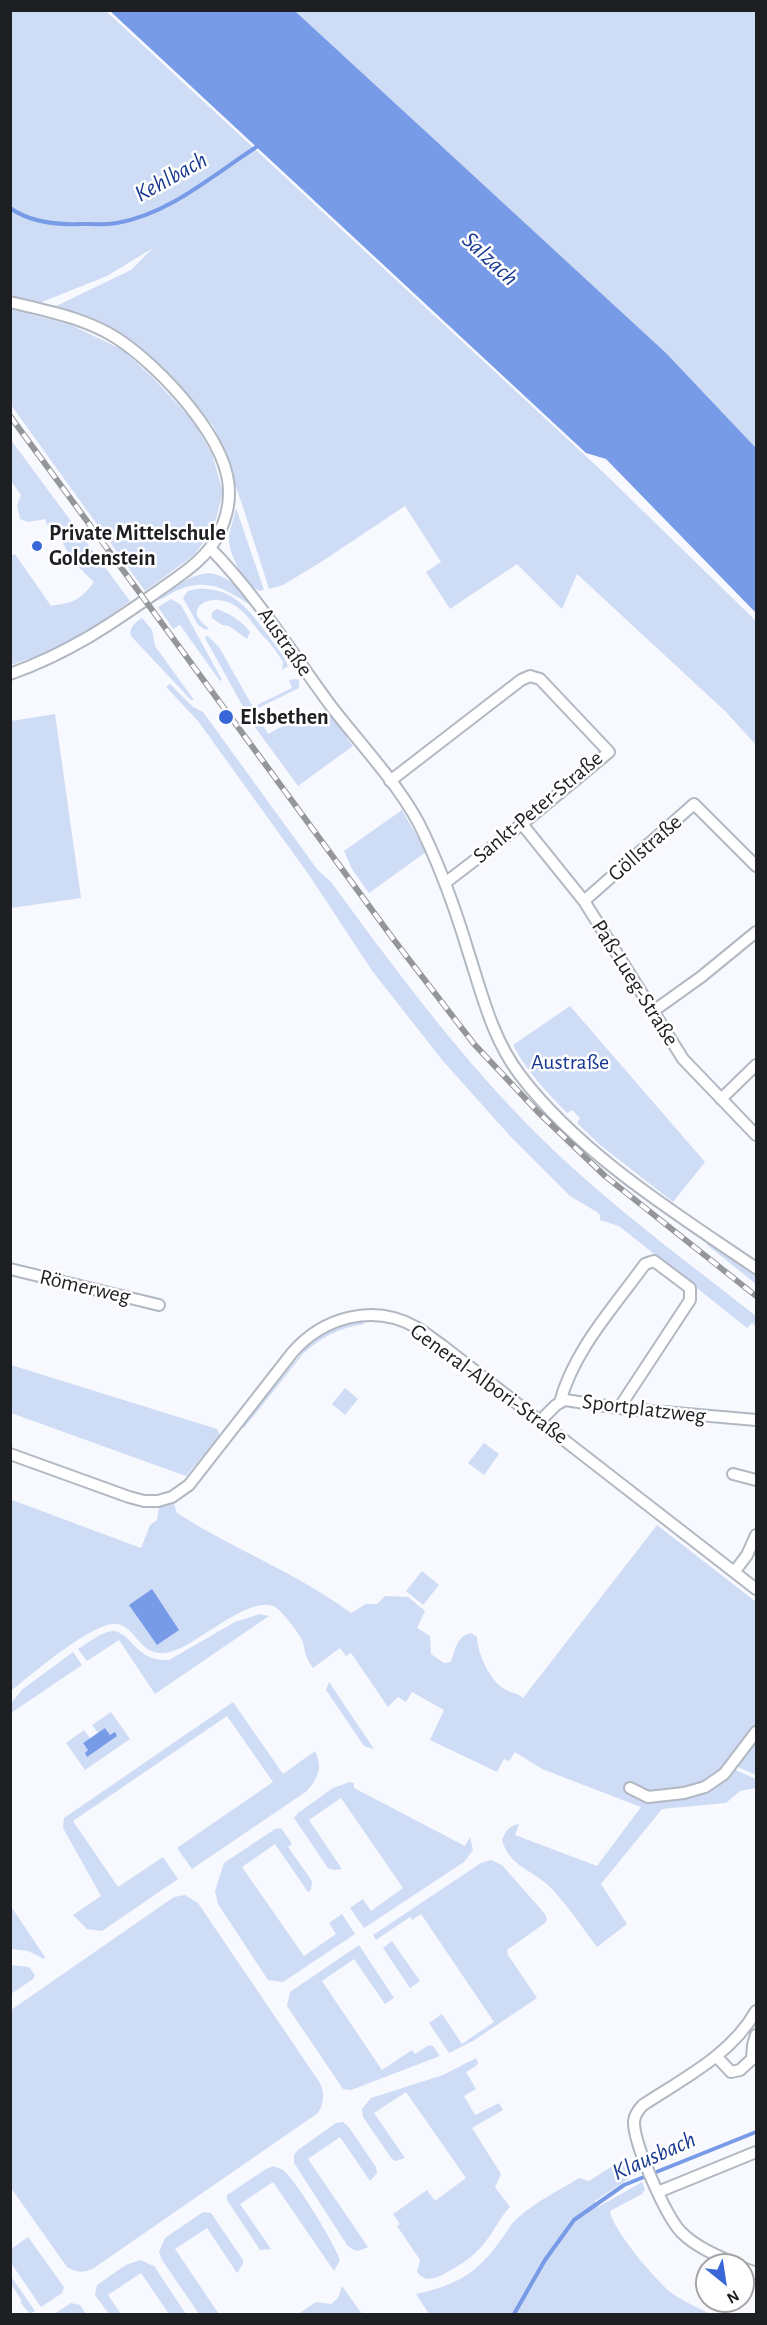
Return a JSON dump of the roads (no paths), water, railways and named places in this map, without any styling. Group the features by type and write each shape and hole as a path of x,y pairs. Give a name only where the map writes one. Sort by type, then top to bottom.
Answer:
{"street":[{"path":"10,302 81,321 117,339 149,363 191,407 213,441 228,481 229,493 219,534 195,564 99,632 47,660 10,674"},
{"name":"Austraße","path":"210,548 235,573 261,606 332,707 390,781 423,831 445,883 493,1028 521,1076 549,1108 594,1150 681,1217 756,1268"},
{"name":"Sankt-Peter-Straße","path":"390,781 521,680 530,676 540,679 609,752 522,824 445,883"},
{"name":"Göllstraße","path":"584,901 694,804 756,866"},
{"name":"Paß-Lueg-Straße","path":"522,824 584,901 683,1059 756,1135"},
{"path":"652,1012 701,977 756,932"},
{"path":"721,1099 756,1065"},
{"path":"560,1402 566,1380 576,1361 645,1264 654,1261 690,1288 690,1300 619,1408"},
{"name":"Römerweg","path":"10,1269 159,1305"},
{"name":"General-Albori-Straße","path":"10,1454 129,1497 158,1501 172,1497 189,1485 301,1342 327,1325 367,1314 391,1317 416,1327 756,1589"},
{"name":"Sportplatzweg","path":"540,1421 565,1400 619,1408 756,1420"},
{"path":"733,1474 756,1480"},
{"path":"735,1571 747,1556 756,1535"},
{"path":"630,1788 648,1797 684,1793 705,1787 724,1774 756,1732"},
{"path":"713,2253 681,2232 668,2212 642,2153 634,2121 639,2108 717,2056 735,2041 756,2011"},
{"path":"717,2056 731,2072 740,2070 752,2059 756,2036"},
{"path":"657,2191 756,2152"}],"water":[{"name":"Salzach","path":"110,11 295,11 666,353 756,448 756,613 606,459 586,453"},
{"path":"152,1589 179,1630 157,1645 129,1605"},
{"path":"105,1728 110,1735 115,1732 117,1736 87,1757 85,1753 88,1750 83,1743"}],"waterway":[{"name":"Kehlbach","path":"10,208 26,217 62,224 108,224 137,218 156,211 192,191 261,144"},
{"name":"Klausbach","path":"514,2314 545,2260 574,2220 624,2185 756,2132"}],"railway":[{"path":"10,416 394,940 474,1044 538,1112 605,1176 756,1296"}],"place":[{"name":"Private Mittelschule Goldenstein","path":"37,546"},
{"name":"Elsbethen","path":"226,717"}]}
